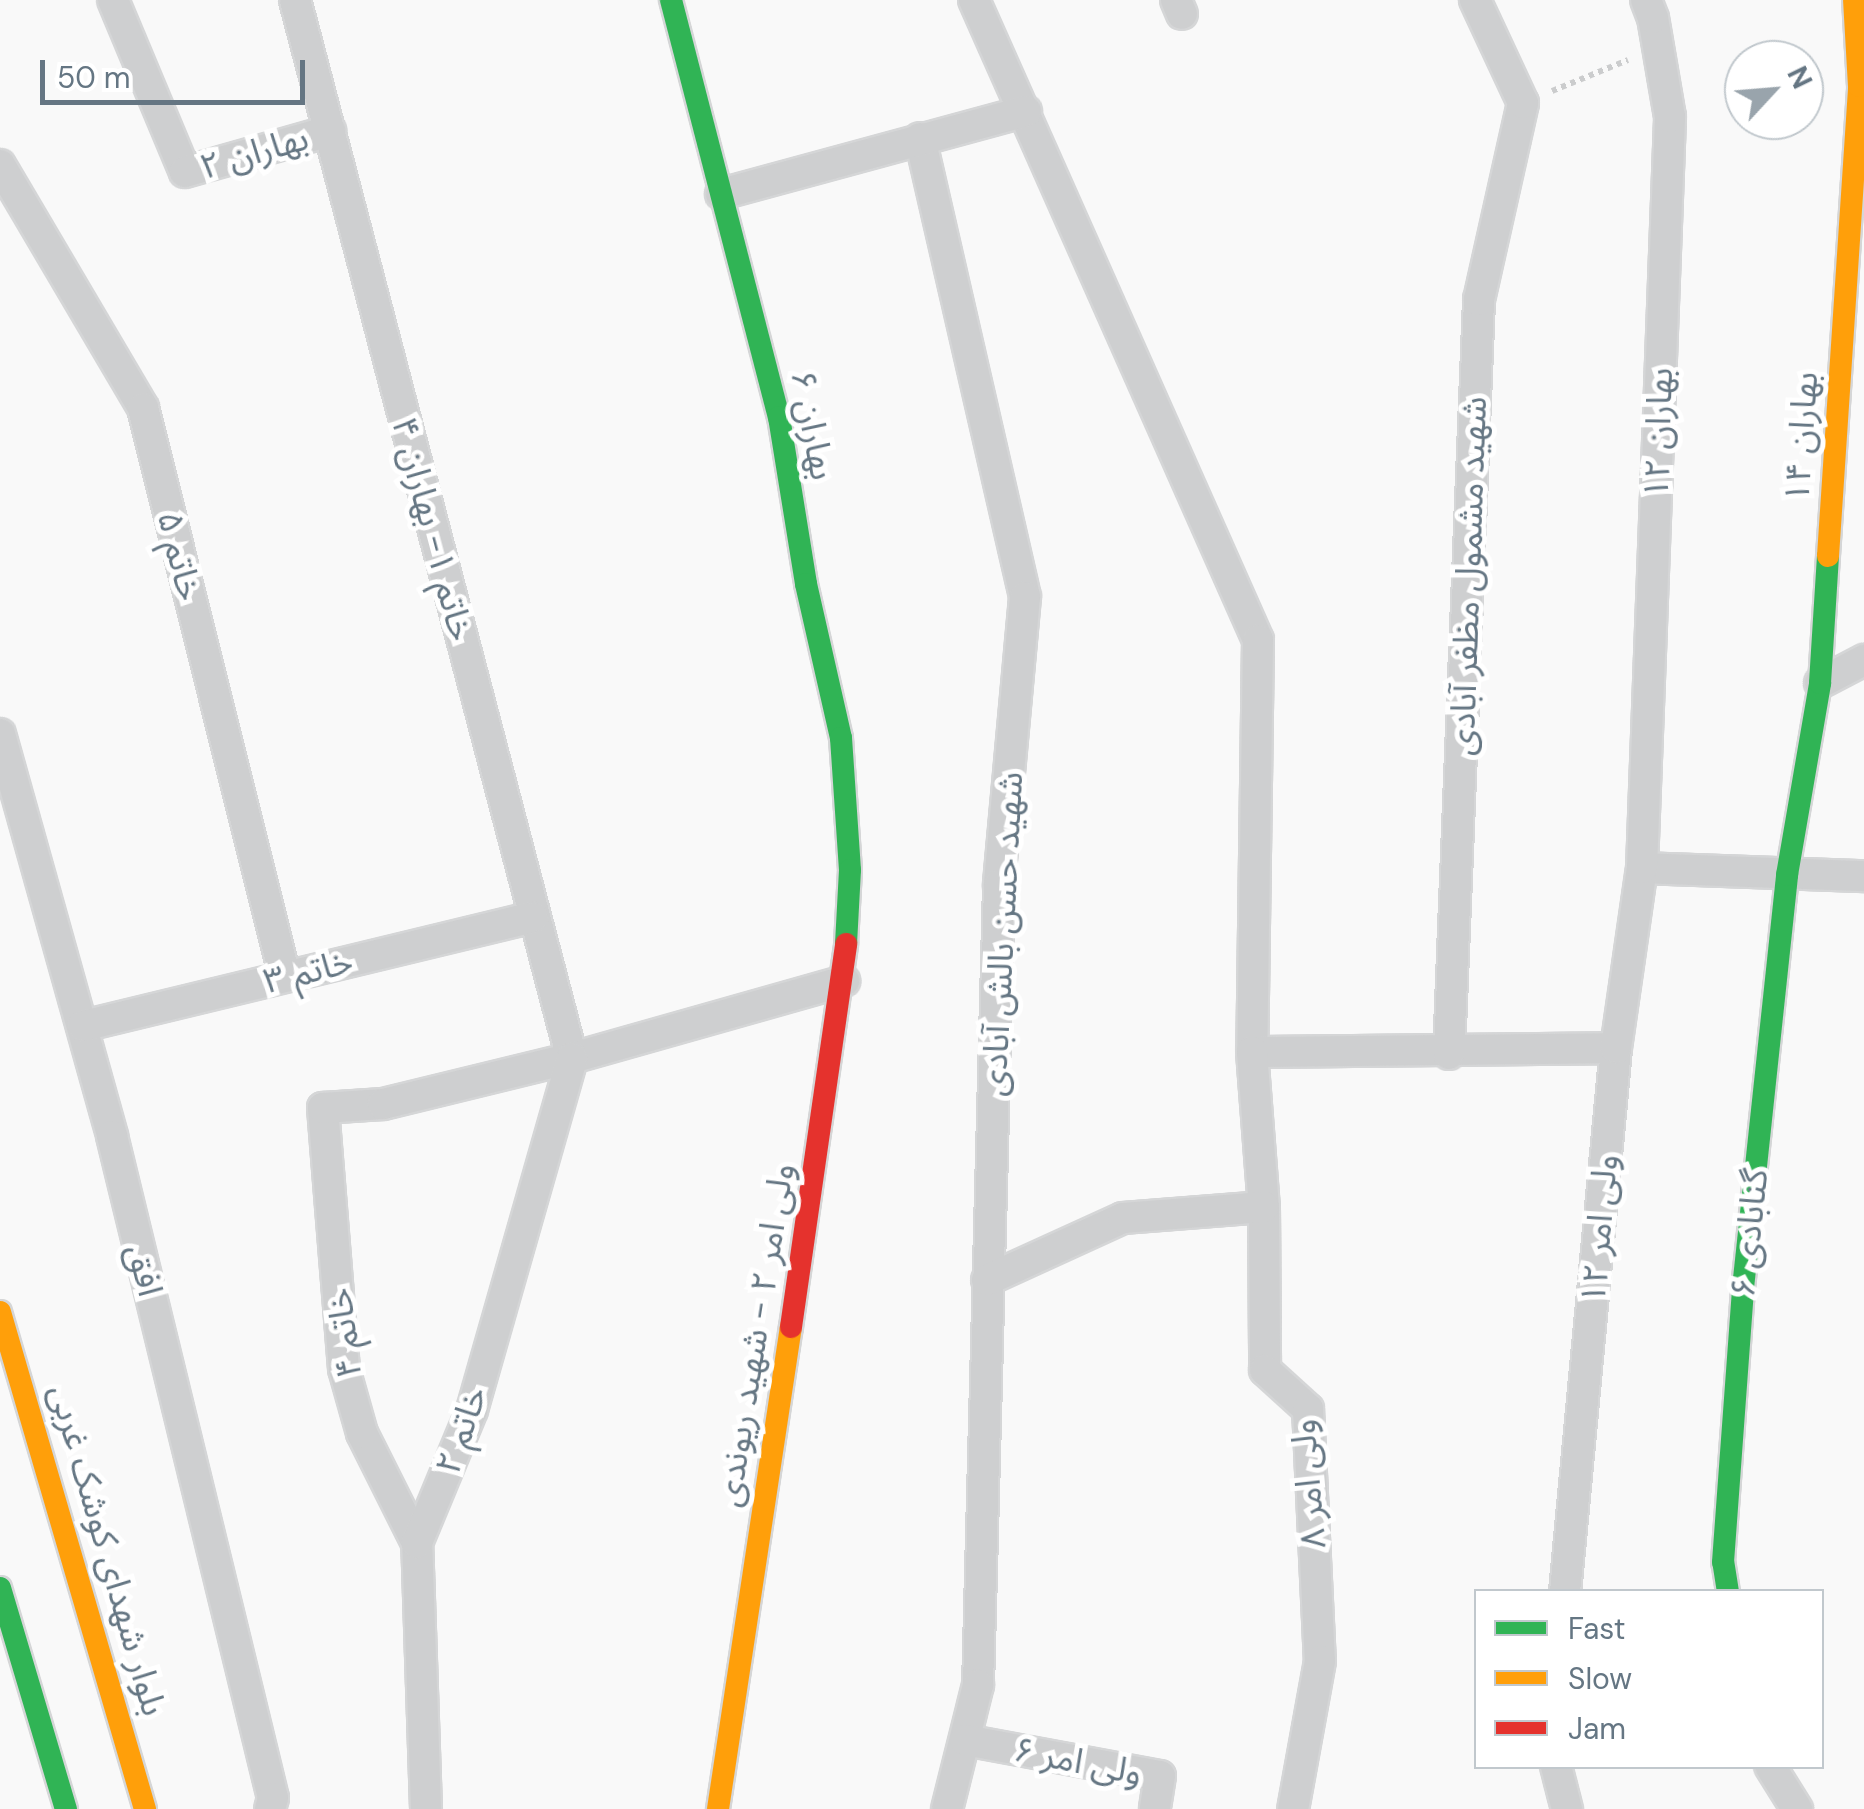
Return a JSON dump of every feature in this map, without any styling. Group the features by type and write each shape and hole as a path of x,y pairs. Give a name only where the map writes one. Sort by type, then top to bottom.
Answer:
{"street":[{"name":"بهاران ۲","path":"113,0 185,172 330,131"},
{"name":"خاتم ۱- بهاران ۴","path":"294,0 572,1058"},
{"name":"بهاران ۶","path":"670,0 778,417 806,584 842,738 850,870"},
{"name":"ولی امر ۸","path":"974,0 1258,640 1252,1052 1264,1207 1265,1370 1308,1409 1320,1661 1293,1809"},
{"path":"1476,0 1523,103"},
{"name":"بهاران ۱۲","path":"1642,868 1670,117 1646,0"},
{"name":"بهاران ۱۴","path":"1787,875 1820,683 1858,86 1854,0"},
{"name":"شهید مشمول مظفر آبادی","path":"1449,1054 1479,300 1523,103"},
{"path":"721,194 1026,111"},
{"name":"شهید حسن بالش آبادی","path":"920,138 1025,597 999,886 978,1686 946,1809"},
{"name":"خاتم ۵","path":"0,165 143,408 285,977"},
{"path":"1820,683 1864,660"},
{"name":"افق","path":"0,734 83,1026 273,1798 270,1809"},
{"path":"1642,868 1864,876"},
{"name":"ولی امر ۱۲","path":"1565,1589 1616,1048 1642,868"},
{"name":"ولی امر ۲ - شهید ریوندی","path":"718,1809 844,981 850,870"},
{"name":"گنابادی ۶","path":"1727,1589 1722,1562 1743,1288 1787,875"},
{"name":"خاتم ۳","path":"83,1026 533,917"},
{"path":"572,1058 844,981"},
{"path":"1252,1052 1449,1054 1616,1048"},
{"name":"خاتم ۴","path":"417,1543 362,1432 344,1370 323,1108 383,1104 572,1058"},
{"name":"خاتم ۲","path":"426,1809 417,1543 472,1410 572,1058"},
{"path":"988,1280 1123,1218 1264,1207"},
{"name":"بلوار شهدای کوشک غربی","path":"0,1312 26,1390 144,1809"},
{"path":"0,1401 26,1390"},
{"path":"0,1588 66,1809"},
{"name":"ولی امر ۶","path":"964,1740 1160,1776 1155,1809"},
{"path":"1557,1769 1567,1809"},
{"path":"1772,1769 1798,1809"}],"path":[{"path":"1523,103 1658,48"}],"traffic: fast":[{"path":"671,0 779,417 806,584 841,738 850,870 846,944"},
{"path":"1728,1589 1723,1562 1743,1288 1787,875 1820,683 1828,556"},
{"path":"0,1588 66,1809"}],"traffic: slow":[{"path":"1828,556 1859,86 1854,0"},
{"path":"0,1312 145,1809"},
{"path":"718,1809 791,1327"}],"traffic: jam":[{"path":"791,1327 846,944"}]}
